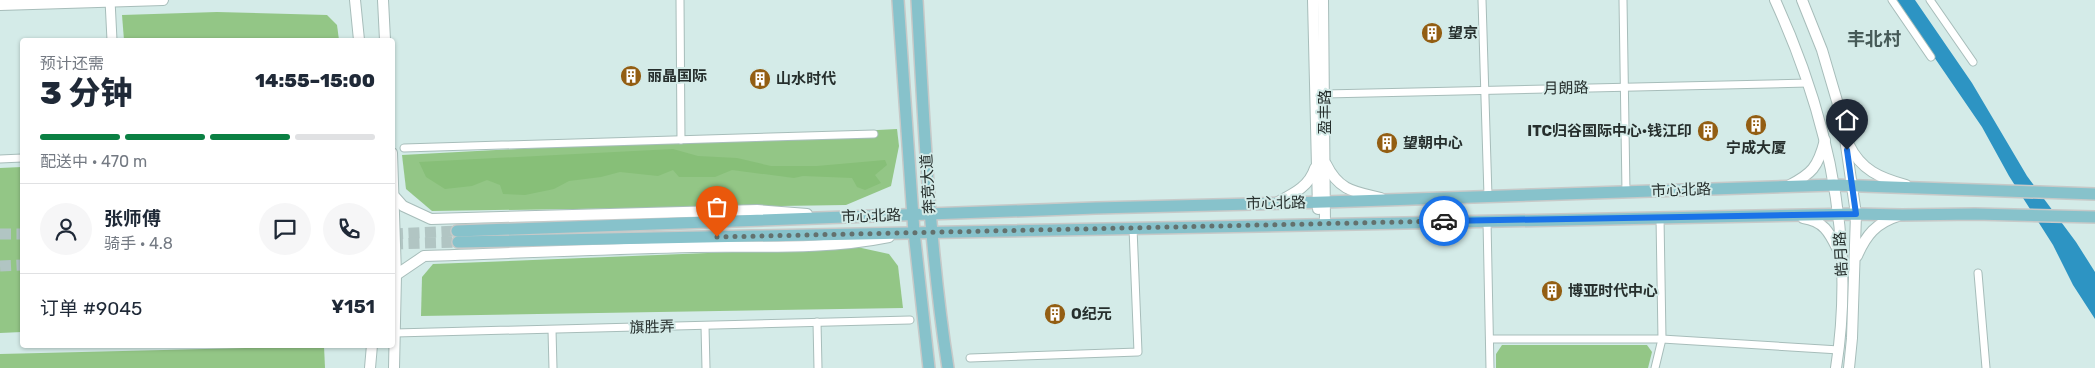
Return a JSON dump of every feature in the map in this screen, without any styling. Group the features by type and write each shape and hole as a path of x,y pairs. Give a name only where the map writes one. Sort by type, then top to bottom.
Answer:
{"main road":[{"path":"0,5 163,0"},
{"path":"355,0 359,38"},
{"path":"383,0 385,38"},
{"name":"奔竞大道","path":"898,0 914,232 928,368"},
{"name":"奔竞大道","path":"917,0 931,232 938,301 948,368"},
{"name":"盈丰路","path":"1313,0 1321,160 1322,224"},
{"name":"盈丰路","path":"1321,160 1325,94 1323,0"},
{"name":"皓月路","path":"1775,0 1808,83 1825,139 1834,185 1842,258 1842,332 1836,368"},
{"name":"皓月路","path":"1802,0 1822,50 1845,135 1856,214 1856,259 1849,368"},
{"path":"1845,135 1854,154 1862,165 1872,173 1922,189"},
{"path":"1788,186 1805,177 1815,168 1825,139"},
{"path":"1276,203 1305,186 1321,160 1340,185 1352,192 1389,199"},
{"name":"市心北路","path":"2095,194 1834,185 1788,186 913,214 457,237 931,232 1838,214 1975,214 2095,217"},
{"path":"395,197 402,206 431,219 757,210 846,217"},
{"path":"395,197 395,333"},
{"path":"1786,215 1815,220 1824,228 1842,258"},
{"path":"1856,259 1864,239 1874,227 1886,220 1902,215"},
{"path":"396,275 424,256 818,245 861,242 914,232"},
{"path":"370,368 372,348"},
{"path":"394,368 395,348"}],"street":[{"path":"680,0 681,140"},
{"path":"1482,0 1488,196"},
{"path":"1623,0 1626,192"},
{"path":"1892,0 1931,57"},
{"path":"1930,0 1973,62"},
{"path":"110,1 112,38"},
{"name":"月朗路","path":"1325,94 1808,83"},
{"path":"404,148 874,134"},
{"path":"0,159 20,158"},
{"path":"1654,368 1662,339 1660,217"},
{"path":"1486,221 1490,368"},
{"path":"970,358 1138,352 1133,228"},
{"path":"1978,273 1986,368"},
{"name":"旗胜弄","path":"395,333 910,320"},
{"path":"817,322 818,368"},
{"path":"705,326 706,368"},
{"path":"552,330 553,368"},
{"path":"1490,339 1662,339 1839,350"}],"green space":[{"path":"217,12 327,15 337,25 339,38 124,38 122,15"},
{"path":"897,129 899,146 891,186 846,205 432,211 406,189 402,155"},
{"path":"673,149 698,156 737,158 771,166 817,166 885,160 887,165 875,175 881,183 865,190 857,187 852,178 803,176 794,178 732,170 715,177 679,177 673,170 658,176 620,172 601,177 569,181 554,189 525,195 503,194 500,185 487,180 472,186 445,189 426,177 419,162"},
{"path":"20,167 20,332 0,333 0,168"},
{"path":"857,247 889,254 898,266 903,308 421,316 422,277 433,264"},
{"path":"1502,345 1647,345 1652,352 1648,368 1496,368 1496,354"},
{"path":"243,348 324,348 325,368 0,368 0,354"}],"water":[{"path":"1895,0 1915,0 1972,83 2027,176 2076,242 2095,272 2095,319 2073,285 2053,245 2009,176 1982,127"}],"tunnel":[{"path":"395,234 457,231"},
{"path":"0,234 20,234"},
{"path":"395,244 458,242"},
{"path":"0,266 20,265"}],"way so far":[{"path":"717,237 1444,221"}],"place":[{"name":"望京","path":"1432,33"},
{"name":"丽晶国际","path":"631,76"},
{"name":"山水时代","path":"760,79"},
{"name":"宁成大厦","path":"1756,125"},
{"name":"ITC归谷国际中心·钱江印","path":"1708,131"},
{"name":"望朝中心","path":"1387,143"},
{"name":"博亚时代中心","path":"1552,291"},
{"name":"O纪元","path":"1055,314"}],"district":[{"name":"丰北村","path":"1874,39"}],"route":[{"path":"1444,221 1856,214 1847,150"}]}
